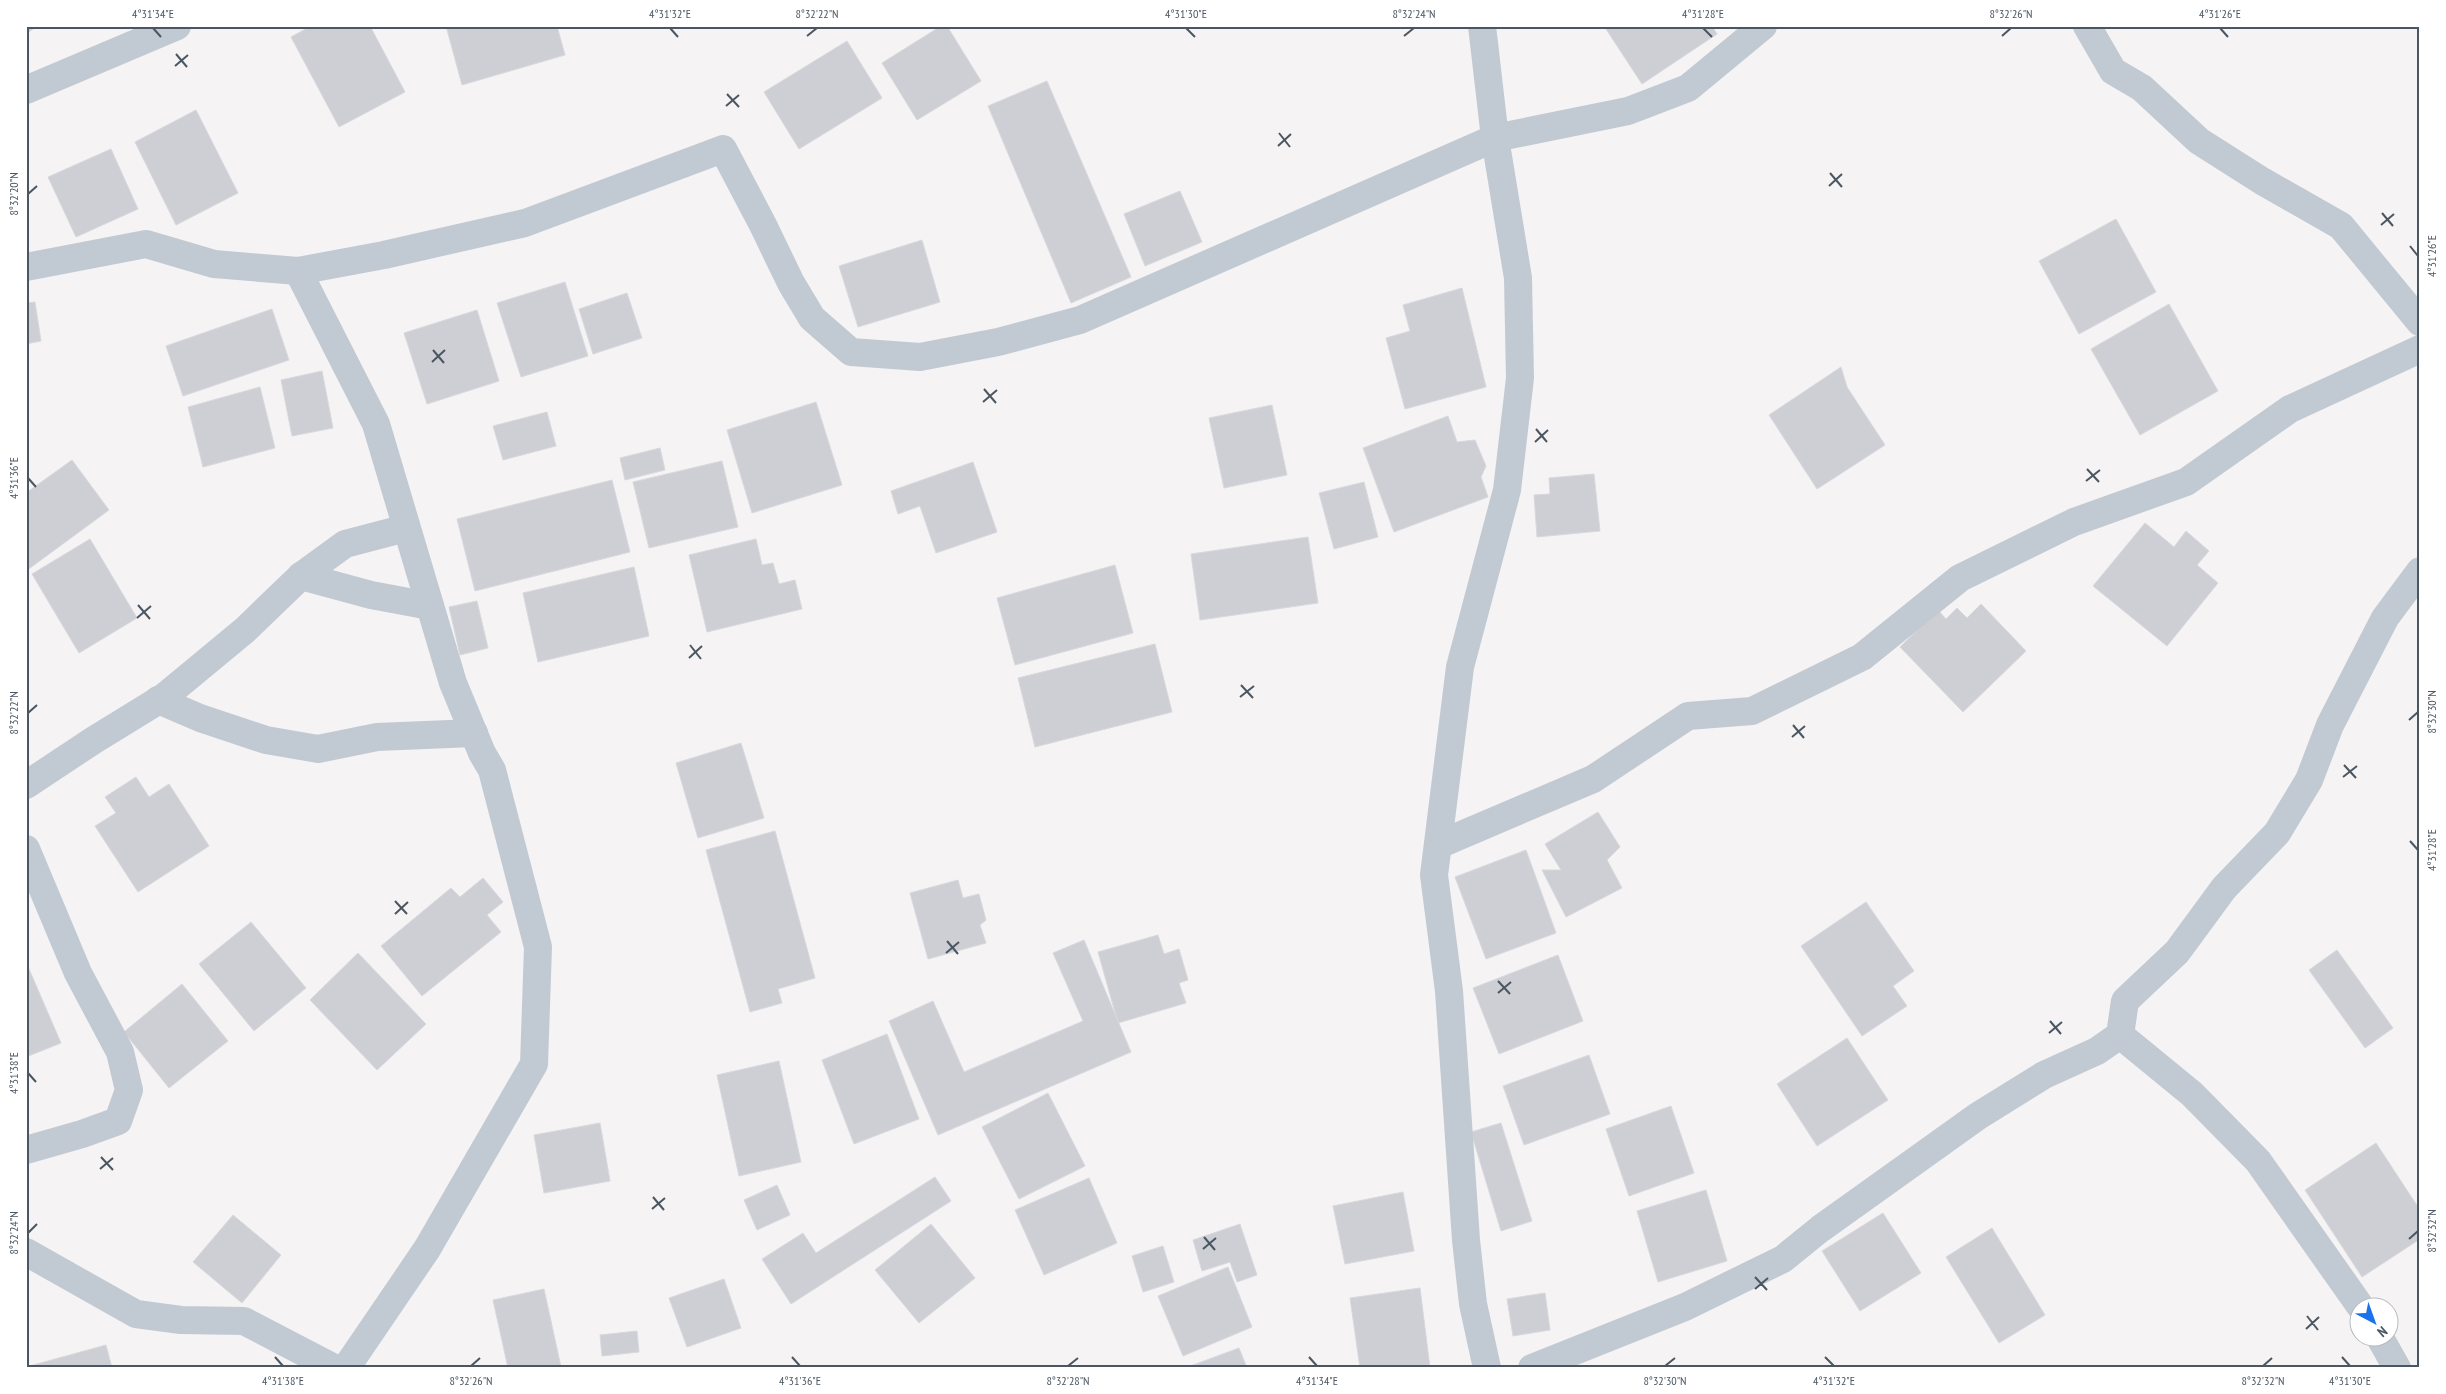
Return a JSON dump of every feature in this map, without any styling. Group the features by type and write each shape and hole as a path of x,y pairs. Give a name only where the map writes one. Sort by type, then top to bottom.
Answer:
{"street":[{"path":"26,90 176,26"},
{"path":"1482,26 1496,138 1518,278 1520,378 1507,490 1460,667 1434,875 1449,991 1466,1240 1474,1304 1488,1368"},
{"path":"26,267 146,244 214,264 298,271 384,255 525,223 723,149 791,283 812,318 851,352 920,357 998,342 1080,320 1496,138 1628,110 1688,88 1763,26"},
{"path":"2087,26 2112,71 2142,88 2199,141 2262,181 2341,226 2420,322"},
{"path":"298,271 376,424 453,683 492,770 538,947 534,1064 427,1249 346,1368"},
{"path":"1438,845 1593,779 1688,716 1752,711 1862,657 1960,578 2074,522 2186,482 2290,409 2420,349"},
{"path":"26,785 158,700 245,630 301,576 345,544 406,528"},
{"path":"1532,1368 1685,1307 1783,1259 1820,1228 1978,1116 2044,1074 2097,1051 2120,1035 2125,1001 2177,952 2224,888 2277,834 2309,780 2330,724 2380,626 2420,571"},
{"path":"301,576 371,594 430,606"},
{"path":"158,700 200,718 266,740 318,749 377,737 474,733"},
{"path":"26,849 78,972 120,1052 129,1090 118,1121 82,1134 26,1150"},
{"path":"2120,1035 2192,1094 2258,1161 2353,1296"},
{"path":"26,1252 136,1314 181,1320 244,1321 334,1368"},
{"path":"2385,1346 2397,1368"}],"building":[{"path":"26,26 37,26 26,34"},
{"path":"311,26 370,26 405,92 339,127 291,37"},
{"path":"446,26 557,26 565,55 462,85"},
{"path":"941,26 947,26 981,81 917,120 882,63"},
{"path":"1604,26 1712,26 1717,34 1642,84"},
{"path":"847,41 882,98 799,149 764,92"},
{"path":"1047,81 1131,277 1071,303 988,106"},
{"path":"196,110 238,193 176,225 135,142"},
{"path":"111,149 138,209 76,237 48,177"},
{"path":"1180,191 1202,242 1145,266 1124,214"},
{"path":"2116,219 2156,292 2079,334 2039,261"},
{"path":"922,240 940,302 858,327 839,266"},
{"path":"565,282 588,356 521,377 497,303"},
{"path":"1462,288 1486,387 1405,409 1386,338 1410,331 1403,305"},
{"path":"627,293 642,338 593,354 579,309"},
{"path":"35,302 41,341 26,344 26,303"},
{"path":"2169,304 2218,391 2140,435 2091,349"},
{"path":"272,309 289,360 183,396 166,346"},
{"path":"477,310 499,381 427,404 404,333"},
{"path":"1841,367 1847,387 1885,445 1817,489 1769,415"},
{"path":"322,371 333,428 292,436 281,380"},
{"path":"260,387 275,448 203,467 188,407"},
{"path":"816,402 842,485 752,513 727,430"},
{"path":"1272,405 1287,475 1224,488 1209,418"},
{"path":"547,412 556,446 503,460 493,426"},
{"path":"1448,416 1457,442 1475,440 1486,466 1481,477 1488,497 1394,532 1363,448"},
{"path":"660,448 665,470 625,480 620,458"},
{"path":"72,460 109,510 26,571 26,529 29,527 26,524 26,493"},
{"path":"722,461 738,527 649,548 633,482"},
{"path":"973,462 997,532 936,553 920,506 898,514 891,491"},
{"path":"1594,474 1600,531 1537,537 1534,495 1550,494 1549,478"},
{"path":"612,480 630,552 475,591 457,519"},
{"path":"1364,482 1378,537 1334,549 1319,493"},
{"path":"2145,523 2174,547 2186,531 2209,551 2197,565 2218,583 2167,646 2093,586"},
{"path":"1308,537 1318,603 1200,620 1191,554"},
{"path":"90,539 137,618 79,653 32,574"},
{"path":"756,539 762,565 773,563 779,584 795,580 802,609 707,632 689,555"},
{"path":"1115,565 1133,633 1015,665 997,598"},
{"path":"634,567 649,636 538,662 523,593"},
{"path":"477,601 488,648 460,655 449,607"},
{"path":"1981,604 2026,651 1963,712 1900,647 1938,610 1946,619 1957,608 1967,618"},
{"path":"1155,644 1172,712 1035,747 1018,678"},
{"path":"741,743 764,818 698,838 676,763"},
{"path":"136,777 149,797 169,784 209,846 138,892 95,826 116,813 105,797"},
{"path":"1598,812 1620,847 1607,860 1622,888 1566,917 1542,870 1561,870 1545,844"},
{"path":"775,831 815,978 778,989 782,1003 750,1012 706,850"},
{"path":"1526,850 1556,933 1486,959 1455,877"},
{"path":"483,878 503,902 487,915 501,932 422,996 381,946 451,888 460,897"},
{"path":"958,880 963,898 979,894 986,920 980,925 986,943 928,959 910,893"},
{"path":"1866,902 1914,971 1893,986 1907,1006 1862,1036 1801,946"},
{"path":"251,922 306,988 254,1031 199,964"},
{"path":"1158,935 1164,954 1179,949 1188,980 1179,983 1186,1003 1118,1023 1098,952"},
{"path":"1084,940 1131,1052 938,1135 889,1021 933,1001 964,1072 1083,1021 1053,953"},
{"path":"2337,950 2393,1028 2365,1048 2309,970"},
{"path":"358,953 426,1024 377,1070 310,1000"},
{"path":"1558,955 1583,1021 1499,1054 1473,988"},
{"path":"26,962 61,1043 26,1057"},
{"path":"182,984 228,1041 169,1088 124,1032"},
{"path":"887,1034 919,1119 854,1144 822,1060"},
{"path":"1847,1038 1888,1100 1817,1146 1777,1084"},
{"path":"1589,1055 1610,1114 1524,1145 1503,1086"},
{"path":"779,1061 801,1162 739,1176 717,1075"},
{"path":"1048,1093 1085,1166 1019,1199 982,1127"},
{"path":"1671,1106 1694,1173 1629,1196 1606,1129"},
{"path":"600,1123 610,1181 544,1193 534,1135"},
{"path":"1501,1123 1532,1221 1501,1231 1471,1132"},
{"path":"2376,1143 2420,1210 2420,1239 2362,1277 2305,1190"},
{"path":"935,1177 951,1201 791,1304 762,1259 803,1233 816,1253"},
{"path":"1089,1178 1117,1243 1044,1275 1015,1210"},
{"path":"777,1185 790,1215 757,1230 744,1200"},
{"path":"1706,1190 1727,1261 1658,1282 1637,1211"},
{"path":"1403,1192 1414,1251 1345,1264 1333,1206"},
{"path":"1883,1213 1921,1273 1860,1311 1822,1251"},
{"path":"233,1215 281,1255 242,1303 193,1262"},
{"path":"931,1224 975,1278 919,1323 875,1270"},
{"path":"1240,1224 1257,1275 1237,1282 1230,1262 1202,1271 1193,1240"},
{"path":"1992,1228 2045,1315 1999,1343 1946,1257"},
{"path":"1163,1246 1174,1282 1143,1292 1132,1256"},
{"path":"1228,1267 1252,1327 1183,1356 1158,1296"},
{"path":"724,1279 741,1328 687,1347 669,1298"},
{"path":"1420,1288 1430,1368 1360,1368 1350,1298"},
{"path":"544,1289 561,1367 508,1368 493,1300"},
{"path":"1545,1293 1550,1330 1513,1336 1507,1299"},
{"path":"637,1331 639,1352 602,1356 600,1335"},
{"path":"106,1345 112,1368 26,1368 26,1367"},
{"path":"1239,1348 1247,1368 1185,1368"}]}
